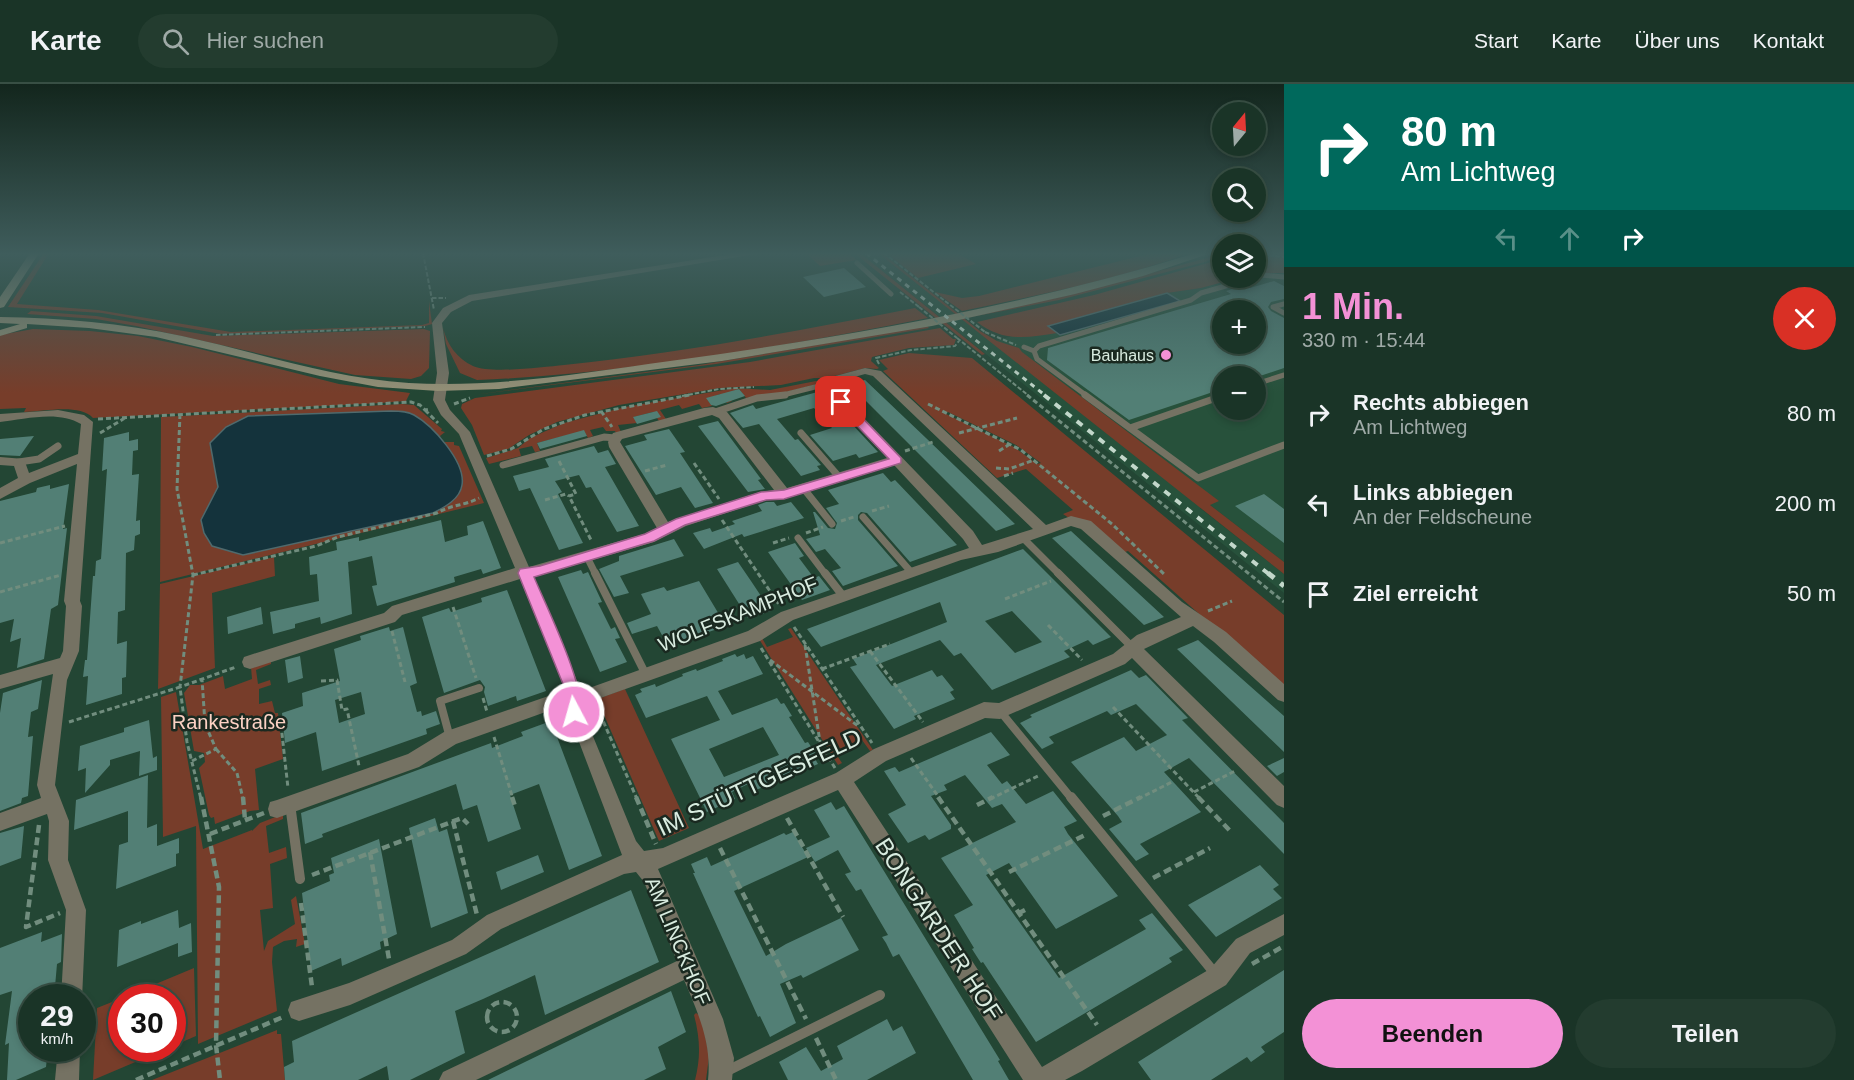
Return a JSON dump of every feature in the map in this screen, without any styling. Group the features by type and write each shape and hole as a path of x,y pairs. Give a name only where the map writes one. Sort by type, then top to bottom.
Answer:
{"main road":[{"path":"0,320 53,322 155,334 339,378 414,387 442,387 540,380 623,370 839,339 1035,299"},
{"path":"0,333 22,326 53,322"}],"street":[{"path":"437,325 447,310 466,299"},
{"name":"AM LINCKHOF","path":"437,325 443,373 439,400 441,407 464,432 477,459 571,684 574,712 622,833 629,848 651,875 662,899 718,1042 722,1058 720,1077"},
{"path":"977,549 968,535 896,457 830,391 827,384 832,379 861,371 877,373 1044,531"},
{"path":"666,531 615,447 615,438 619,435 704,412 715,412 723,415 784,494"},
{"path":"0,418 76,415 87,422 71,651 59,680 46,785 58,821 58,861 76,907 73,984"},
{"path":"0,494 86,449"},
{"path":"250,662 389,618 398,610 514,574 540,571 593,555 666,531 681,522 765,495 784,494 804,489 896,457"},
{"path":"0,461 19,462 25,480"},
{"name":"WOLFSKAMPHOF","path":"276,809 412,761 450,738 558,699 592,694 754,636 787,616 977,549 998,547 1071,521 1083,523 1198,616"},
{"path":"1198,616 1284,695"},
{"name":"IM STÜTTGESFELD","path":"307,1007 350,994 459,947 494,921 623,864 663,858 780,806 838,773 984,710 999,711 1092,671 1119,659 1143,640 1198,616"},
{"path":"1133,648 1284,799"},
{"path":"0,682 67,663"},
{"name":"BONGARDER HOF","path":"838,773 1039,1080 1074,1063 1218,977 1243,946 1284,924"},
{"path":"0,822 52,803"},
{"path":"452,1080 689,966"},
{"path":"67,1080 68,1062"}],"lane":[{"path":"1034,351 1039,345 1192,299"},
{"path":"1284,304 1273,307 1284,313"},
{"path":"1024,347 1034,351"},
{"path":"1034,351 1036,359 1198,478 1284,445"},
{"path":"1266,381 1284,375"},
{"path":"715,412 757,398 772,398 827,384"},
{"path":"1130,428 1212,399"},
{"path":"801,433 840,478"},
{"path":"503,465 604,437 615,438"},
{"path":"19,462 39,459 58,446"},
{"path":"804,489 832,524"},
{"path":"863,517 911,572"},
{"path":"798,538 843,596"},
{"path":"1023,538 1133,648"},
{"path":"593,555 646,675"},
{"path":"450,738 440,701 479,688"},
{"path":"999,711 1218,977"},
{"path":"276,809 300,879"},
{"name":"AM LINCKHOF","path":"720,1077 880,994"}],"path":[{"path":"225,335 437,325 432,299"},
{"path":"942,299 985,332 1024,347"},
{"path":"919,307 1284,602"},
{"path":"877,373 885,369 876,358 911,350 955,346 958,340"},
{"path":"411,402 414,387"},
{"path":"477,459 511,449 544,429 601,411 719,389 757,387"},
{"path":"425,410 436,422"},
{"path":"601,411 613,428 615,438"},
{"path":"180,414 177,489 193,575 180,687 187,742 210,834 219,887 216,1045 219,1080"},
{"path":"86,449 126,417"},
{"path":"960,438 954,435 1017,418"},
{"path":"896,457 940,440"},
{"path":"999,451 1010,444"},
{"path":"545,500 566,494 569,496 576,494 554,451"},
{"path":"991,465 999,469 1009,469 1034,460"},
{"path":"694,463 720,510 787,616 875,748"},
{"path":"632,475 667,465"},
{"path":"569,496 593,555"},
{"path":"193,575 316,546 332,538 436,513 451,505 470,503 483,497"},
{"path":"0,543 79,523"},
{"path":"0,592 75,572"},
{"path":"1005,599 1062,577"},
{"path":"449,594 515,806"},
{"path":"1198,616 1232,601"},
{"path":"389,618 405,681"},
{"path":"1048,625 1092,671"},
{"path":"754,636 838,773"},
{"path":"805,643 820,743"},
{"path":"822,669 890,644"},
{"path":"870,651 932,733"},
{"path":"768,659 862,729"},
{"path":"70,721 180,687 223,671"},
{"path":"202,679 204,722 208,738 234,766 240,779 245,820"},
{"path":"321,681 337,680 342,711 347,709 359,768"},
{"path":"592,694 663,858"},
{"path":"1113,707 1232,833"},
{"path":"210,834 276,809 281,725"},
{"path":"902,746 1097,1025"},
{"path":"192,761 216,749"},
{"path":"1194,792 1248,763"},
{"path":"977,805 1049,771"},
{"path":"1009,872 1172,782"},
{"path":"780,806 843,917"},
{"path":"300,879 462,818 468,824"},
{"path":"453,821 478,919 476,934"},
{"path":"37,828 26,927 76,907"},
{"path":"714,836 836,1080"},
{"path":"1142,884 1210,848"},
{"path":"370,852 389,961"},
{"path":"300,903 307,1007"},
{"path":"1019,913 1025,910"},
{"path":"1256,962 1284,946"},
{"path":"500,1002 508,1002 515,1008 514,1024 502,1033 494,1031 488,1018 492,1008 500,1002"},
{"path":"136,1080 278,1019"}],"shaded area":[{"path":"918,299 937,299 991,342 1144,299 1284,299 1284,562 1210,505 1200,508 1284,574 1284,593"}],"green space":[{"path":"13,299 20,299 17,304 98,310 231,332 422,325 429,323 429,301 432,324 425,326 221,334 102,313 8,307"},
{"path":"912,299 918,299 985,354 982,355"},
{"path":"937,299 940,299 980,331 997,341 1019,348 1219,501 1210,505 1284,562 1284,574"},
{"path":"946,299 1017,299 962,311"},
{"path":"1048,299 1061,299 971,317"},
{"path":"1075,299 1144,299 1049,326 1057,333 1015,337 1005,336 977,322"},
{"path":"915,308 928,318 703,358 590,372 477,380 460,373 446,344 443,328 447,340 467,363 492,370 517,369 696,348"},
{"path":"31,311 96,316 213,336 424,329 430,331 429,368 421,376 411,379 355,375 136,326 96,319 27,314"},
{"path":"927,326 929,328 716,364 473,395 699,365"},
{"path":"940,328 956,339 954,345 909,348 872,357 871,361 879,368 877,369 865,368 827,378 814,378 781,385 720,388 619,405 557,422 529,435 508,449 484,455 472,425 461,408 462,404 475,398 750,362"},
{"path":"33,329 138,336 192,347 339,384 410,393 406,401 381,403 93,418 87,413 60,409 24,412 26,408 0,409 0,335"},
{"path":"909,353 972,358 1284,615 1284,689 1128,551 1122,553 1063,514 1073,510 1026,469 997,478 883,371 888,369 879,360","holes":["948,412 1016,445 1041,463 1037,464 1014,447 944,413"]},
{"path":"816,381 821,383 775,395 773,393 746,398 739,389 726,394 732,401 727,403 720,394 707,399 712,406 702,408 699,404 682,409 679,405 660,410 666,419 659,421 653,412 634,417 637,423 618,425 621,432 606,431 603,427 590,430 593,436 588,438 584,431 537,443 540,451 535,452 532,446 519,449 521,456 489,464 486,458 518,448 530,438 564,423 625,407 735,388 770,390"},
{"path":"414,405 442,429 441,431 445,432 440,436 442,442 454,442 454,445 459,446 484,503 160,582 161,417"},
{"path":"274,557 275,576 212,593 215,668 158,689 160,584"},
{"path":"791,628 873,750 870,751 862,740 834,751 842,763 838,765 759,639 762,638 767,647 793,637 788,629"},
{"name":"Rankestraße","path":"271,661 271,664 256,670 258,684 270,680 271,685 259,689 259,704 272,701 275,713 278,713 283,759 255,769 259,810 215,824 214,817 211,818 209,815 199,768 205,762 204,753 194,751 184,693 190,685 199,685 223,676 225,689 252,679 251,667"},
{"path":"625,689 689,828 659,841 597,699"},
{"path":"176,692 203,849 252,831 260,823 283,814 283,819 266,826 269,853 286,847 287,858 270,864 273,908 260,910 264,951 268,941 295,924 291,900 296,896 305,944 296,947 297,939 284,941 273,947 272,962 277,1011 198,1044 196,826 163,837 161,697"},
{"path":"194,968 196,1036 186,1040 186,984 156,984"},
{"path":"108,1004 108,1062 135,1062 93,1080 94,1062 96,1062 97,1008"},
{"path":"696,1013 702,1017 709,1057 706,1080 695,1080 699,1055 698,1032 694,1015"},
{"path":"277,1030 277,1034 281,1034 285,1080 152,1080"}],"water":[{"path":"1144,299 1180,301 1060,335 1048,326"},
{"path":"391,411 414,415 438,435 453,455 462,476 462,485 461,490 451,502 433,513 243,555 212,546 204,533 201,520 218,487 210,443 226,427 248,416"}],"building":[{"name":"Bauhaus","path":"1212,299 1282,299 1271,302 1268,307 1284,318 1284,368 1266,374 1266,366 1212,366 1212,392 1129,420 1047,360 1048,348"},
{"path":"865,380 1015,524 996,531 849,384"},
{"path":"739,389 745,396 716,406 711,405 706,398"},
{"path":"821,391 878,452 859,458 856,454 833,461 810,435 832,428 814,408 777,419 821,465 817,466 820,470 801,476 759,424 743,428 730,413 753,405 756,409"},
{"path":"657,411 661,417 637,424 633,417"},
{"path":"718,421 761,479 758,480 765,489 748,492 698,426"},
{"path":"669,429 685,452 680,453 713,503 695,508 681,487 656,495 625,446 647,440 644,435"},
{"path":"584,430 587,436 540,449 537,443"},
{"path":"129,432 129,441 138,439 138,450 133,451 132,475 139,474 136,521 140,520 140,534 135,536 134,550 126,553 125,610 118,612 117,644 127,641 126,677 122,678 122,694 86,705 88,676 83,677 85,660 87,660 93,576 95,576 96,561 101,559 103,530 107,469 102,471 104,438"},
{"path":"34,436 20,456 0,455 0,439"},
{"path":"594,446 598,453 608,450 616,464 605,467 639,526 617,532 591,487 586,488 579,475 555,481 562,492 558,494 583,543 559,550 530,488 519,491 513,476 549,467 545,459"},
{"path":"883,473 891,482 895,480 957,545 910,562 867,513 861,512 858,520 898,566 843,586 832,571 841,568 825,549 816,552 806,539 820,535 813,512 828,528 835,529 837,523 826,508 839,504 828,490"},
{"path":"69,484 63,529 67,528 58,605 51,609 44,659 17,668 21,638 10,642 14,619 0,623 0,501 36,492 37,488 50,485 50,489"},
{"path":"1264,494 1284,509 1284,543 1235,506"},
{"path":"774,502 777,506 791,502 804,518 744,537 742,534 704,549 693,533 710,528 712,532 735,524 732,521 762,511 758,505"},
{"path":"441,520 445,542 468,535 467,526 483,521 501,568 483,574 481,569 454,577 455,582 377,606 372,586 377,585 372,556 348,562 352,614 321,624 320,617 295,624 295,628 273,634 270,612 319,601 317,574 310,575 309,557 337,550 336,542 359,537 359,541"},
{"path":"1071,531 1164,617 1144,625 1052,538"},
{"path":"674,539 684,556 620,576 629,593 614,597 599,569 619,561 619,556"},
{"path":"795,543 804,556 799,558 814,578 819,576 830,590 802,600 768,552"},
{"path":"1023,549 1111,637 1093,645 1088,640 1064,651 1070,657 992,690 961,653 954,656 940,640 876,665 892,686 932,670 937,677 942,675 954,690 950,692 955,699 914,716 916,719 894,729 850,667 857,665 853,659 947,622 940,602 821,647 807,629","holes":["1012,611 1042,642 1015,653 985,621"]},
{"path":"738,562 771,611 748,618 717,569"},
{"path":"581,570 583,574 588,572 602,602 598,603 611,629 615,627 620,638 615,639 627,662 600,672 558,577"},
{"path":"699,581 726,626 668,646 657,626 632,634 627,623 651,614 641,594 664,587 667,591"},
{"path":"507,590 546,691 517,701 516,696 488,706 485,687 480,680 444,693 422,617 449,608 451,612 482,602 481,598"},
{"path":"261,607 263,624 228,634 227,617"},
{"path":"389,627 390,631 403,627 417,683 410,686 417,712 421,711 422,716 436,711 440,724 426,729 427,734 322,771 316,732 285,743 282,713 303,706 302,693 340,681 334,649 361,640 360,636","holes":["361,692 365,714 339,723 335,700"]},
{"path":"1198,640 1284,716 1284,752 1177,649"},
{"path":"735,654 737,657 744,654 746,659 753,656 763,674 718,691 732,715 777,698 781,704 784,703 792,716 789,717 805,743 808,742 817,756 814,757 818,764 756,790 752,782 732,792 735,799 707,812 671,739 720,720 707,696 646,718 635,695 642,692 640,689 655,684 656,687 683,676 682,674 723,661 722,659","holes":["763,727 779,755 724,777 709,749"]},
{"path":"300,656 303,678 288,683 285,660"},
{"path":"1131,670 1139,678 1146,675 1188,718 1182,720 1284,823 1284,854 1189,758 1164,772 1201,812 1140,844 1149,854 1136,861 1109,829 1122,822 1071,762 1124,737 1136,751 1167,735 1136,704 1111,715 1107,711 1049,737 1054,743 1042,749 1020,723 1032,717 1030,715"},
{"path":"42,680 38,709 31,712 28,737 33,736 28,796 22,798 21,803 0,811 0,713 3,693"},
{"path":"149,720 153,758 157,756 157,770 139,776 140,751 110,760 110,765 85,793 86,768 78,771 80,746 124,732 124,728"},
{"path":"551,721 602,856 569,870 539,784 510,795 521,829 488,842 477,805 463,810 456,784 322,834 323,837 305,844 301,813 491,743 492,748 523,736 521,732"},
{"path":"991,732 1010,755 987,765 1002,784 1007,781 1026,804 1053,791 1077,821 1064,827 1068,834 1118,896 1056,929 1009,863 986,875 1059,978 1146,929 1139,920 1152,913 1183,950 1169,958 1172,962 1036,1042 983,962 981,963 954,915 973,905 941,858 1016,822 1002,804 992,808 965,775 944,785 947,790 931,796 951,825 951,829 929,840 925,835 908,843 888,814 906,805 884,771 895,767 899,772"},
{"path":"1284,758 1284,772 1277,776 1267,766"},
{"path":"148,775 147,828 157,824 157,846 179,838 176,866 116,889 119,845 128,842 128,811 74,830 76,800"},
{"path":"831,802 836,810 844,806 1000,1060 998,1061 1009,1080 973,1080 899,954 893,957 882,937 888,935 861,889 856,891 845,874 851,872 838,850 815,862 806,848 830,837 814,810"},
{"path":"435,818 439,832 447,829 468,913 431,928 409,828"},
{"path":"24,826 21,858 0,866 0,833"},
{"path":"793,832 808,857 734,891 766,956 841,918 859,950 803,978 801,975 780,984 796,1023 770,1037 760,1016 758,1017 691,864 707,857 711,866 784,833 786,835"},
{"path":"379,839 397,934 380,942 381,949 342,966 341,958 311,971 302,893 330,881 329,875 334,873 331,858"},
{"path":"538,855 544,872 501,890 496,872"},
{"path":"1260,865 1279,885 1273,889 1282,898 1216,937 1188,905"},
{"path":"631,890 659,962 545,1015 535,975 455,1011 465,1053 410,1080 389,1080 387,1066 358,1080 285,1080 284,1067 294,1062 292,1041"},
{"path":"178,910 179,928 191,923 192,952 178,957 178,943 117,967 119,930"},
{"path":"42,932 41,942 62,934 61,962 57,964 55,984 18,984 18,1062 47,1062 46,1067 16,1080 7,1080 9,1043 5,1045 12,991 0,995 0,948"},
{"path":"1284,970 1284,1032 1261,1047 1265,1052 1251,1062 1247,1057 1211,1080 1151,1080 1138,1062"},
{"path":"671,991 686,1032 658,1047 666,1069 644,1080 488,1080"},
{"path":"887,1019 893,1031 902,1026 916,1053 867,1080 788,1080 779,1062 806,1047 821,1071 843,1059 837,1046"}],"railway":[{"path":"925,299 1046,396"},
{"path":"1044,395 1270,575"},
{"path":"1268,573 1284,586"}],"place":[{"name":"Bauhaus","path":"1166,355"}],"route":[{"path":"574,712 571,684 525,573 540,571 649,538 681,522 765,495 784,494 897,460 841,402"}]}
